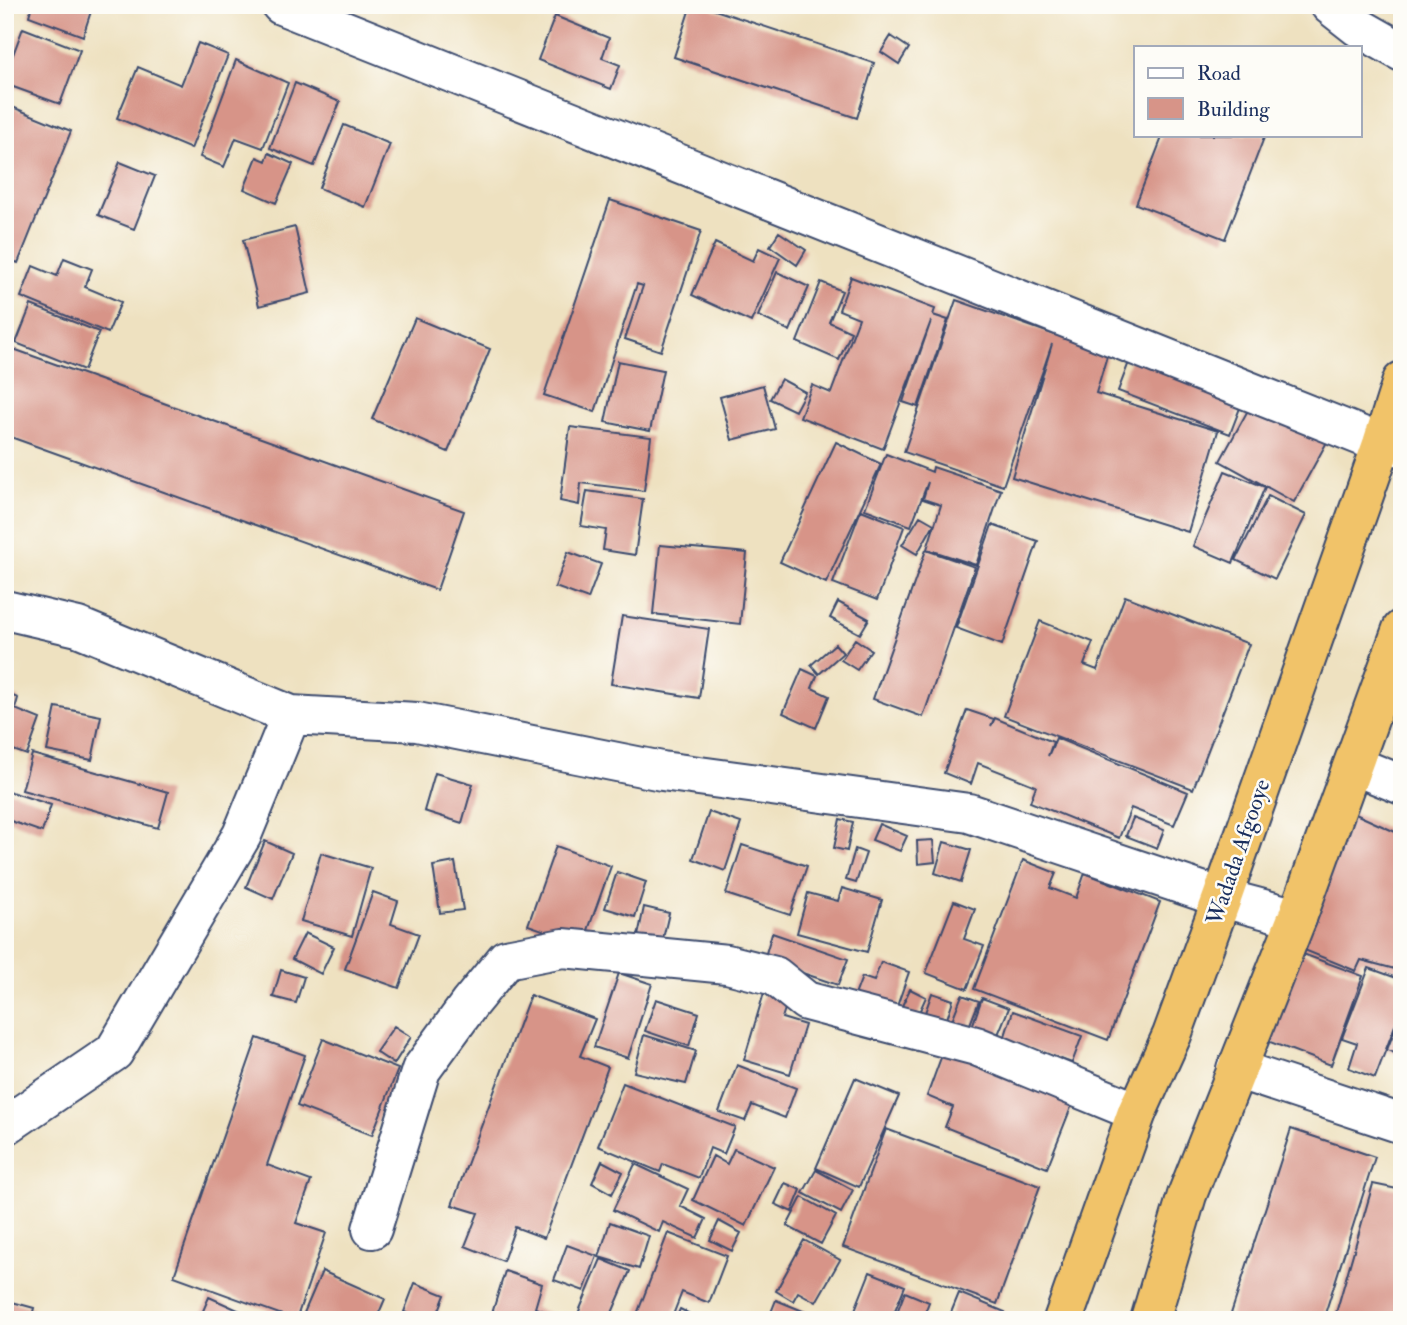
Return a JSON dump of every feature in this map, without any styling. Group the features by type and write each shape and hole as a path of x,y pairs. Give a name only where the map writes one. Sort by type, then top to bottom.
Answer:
{"highway":[{"name":"Wadada Afgooye","path":"1063,1320 1137,1112 1172,1035 1392,445 1400,389"},
{"path":"1150,1320 1187,1195 1297,918 1402,629"}],"street":[{"path":"281,5 1392,445"},
{"path":"1330,5 1358,27 1402,52"},
{"path":"5,610 78,627 292,715 417,722 662,771 969,813 1223,898 1297,918"},
{"path":"5,1126 114,1052 242,835 292,715"},
{"path":"1353,765 1402,785"},
{"path":"372,1229 421,1070 506,959 563,948 727,964 775,976 806,1002 976,1046 1137,1112"},
{"path":"1236,1069 1402,1124"}],"building":[{"path":"32,5 93,5 83,36 29,16"},
{"path":"691,5 700,5 874,63 857,118 674,57"},
{"path":"555,16 609,38 602,58 620,65 611,89 538,60"},
{"path":"23,28 80,50 60,104 5,84 5,76"},
{"path":"891,36 909,48 899,64 881,52"},
{"path":"198,43 228,55 191,149 117,118 138,67 181,85"},
{"path":"236,60 288,83 263,148 236,138 224,167 200,157"},
{"path":"295,83 340,102 314,166 270,148"},
{"path":"5,104 71,131 18,263 5,258"},
{"path":"344,125 390,144 365,207 319,188"},
{"path":"1163,136 1265,136 1225,239 1136,204"},
{"path":"269,153 293,164 276,203 244,189 257,157 266,161"},
{"path":"120,162 155,176 134,229 98,215"},
{"path":"610,200 701,231 661,351 625,339 643,286 637,284 595,412 544,395"},
{"path":"295,227 310,293 259,306 243,240"},
{"path":"779,232 806,250 797,265 770,246"},
{"path":"715,243 753,261 759,248 780,258 751,322 692,295"},
{"path":"64,258 92,269 85,287 121,302 108,333 21,297 33,266 57,276"},
{"path":"777,272 809,287 790,331 758,316"},
{"path":"851,277 935,309 933,315 948,320 918,407 903,402 931,321 883,449 800,417 812,385 831,393 859,318 839,310"},
{"path":"821,282 842,291 829,322 851,332 839,360 797,342"},
{"path":"956,300 1055,335 1056,332 1109,349 1096,393 1218,431 1188,532 1012,477 1052,344 1003,486 904,452"},
{"path":"31,305 99,332 84,370 16,343"},
{"path":"415,318 490,349 448,452 372,419"},
{"path":"5,346 464,511 437,590 5,435"},
{"path":"1131,357 1243,400 1230,434 1118,391"},
{"path":"618,361 663,370 650,431 605,422"},
{"path":"781,379 805,392 795,411 770,399"},
{"path":"763,385 775,429 732,440 720,397"},
{"path":"1253,401 1327,442 1294,502 1220,461"},
{"path":"570,427 651,437 644,491 581,483 579,505 560,501"},
{"path":"836,442 881,464 826,583 780,562"},
{"path":"886,454 932,472 933,467 1001,490 976,565 927,549 941,505 923,499 928,482 911,526 865,509"},
{"path":"1225,471 1265,487 1233,563 1193,546"},
{"path":"587,491 643,499 635,555 603,550 606,530 581,526"},
{"path":"1268,496 1306,515 1275,579 1236,560"},
{"path":"861,510 904,527 877,600 833,583"},
{"path":"920,516 934,524 917,554 902,545"},
{"path":"992,525 1038,541 1002,645 956,628"},
{"path":"660,545 747,553 740,624 653,614"},
{"path":"926,550 975,567 923,717 873,699"},
{"path":"568,552 601,564 588,599 555,587"},
{"path":"1125,596 1249,644 1193,789 1004,716 1040,621 1093,642 1084,665 1097,670"},
{"path":"838,602 869,619 860,634 830,618"},
{"path":"622,616 709,629 699,698 611,684"},
{"path":"855,639 871,650 857,670 841,660"},
{"path":"835,644 843,653 819,674 811,665"},
{"path":"802,669 817,676 812,688 829,696 816,728 783,713"},
{"path":"5,693 18,698 15,709 40,719 27,755 5,747"},
{"path":"56,707 101,716 92,760 47,751"},
{"path":"967,710 994,719 991,726 995,718 1053,742 1048,756 1056,738 1188,792 1174,825 1131,808 1119,838 1030,802 1036,786 978,763 971,784 944,773"},
{"path":"32,754 168,792 158,828 22,790"},
{"path":"435,773 473,784 462,823 424,811"},
{"path":"5,790 51,805 42,832 5,819"},
{"path":"709,812 741,823 725,871 693,859"},
{"path":"1351,812 1402,835 1402,971 1361,960 1356,971 1297,947"},
{"path":"1133,818 1164,830 1157,848 1126,836"},
{"path":"840,819 853,822 847,851 834,848"},
{"path":"879,824 907,836 900,851 872,840"},
{"path":"933,840 935,862 918,864 917,841"},
{"path":"265,841 292,853 273,899 246,887"},
{"path":"944,842 971,850 961,882 935,873"},
{"path":"742,845 807,866 790,915 726,894"},
{"path":"556,846 611,866 583,944 528,925"},
{"path":"855,849 866,853 856,883 846,880"},
{"path":"321,853 371,868 352,936 301,921"},
{"path":"1023,860 1056,873 1050,888 1076,898 1085,873 1160,902 1108,1040 974,989"},
{"path":"455,862 463,910 440,913 433,866"},
{"path":"617,872 646,882 635,917 605,908"},
{"path":"842,888 882,900 867,952 797,933 808,893 838,901"},
{"path":"373,892 398,901 391,924 419,934 399,988 345,969"},
{"path":"954,901 975,909 964,939 984,946 967,989 926,973"},
{"path":"644,907 669,913 661,947 637,941"},
{"path":"305,933 334,947 321,974 292,959"},
{"path":"772,933 848,959 838,985 764,960"},
{"path":"1295,951 1363,976 1331,1065 1262,1039"},
{"path":"881,962 909,972 895,1012 854,998 862,977 874,981"},
{"path":"1369,968 1402,980 1402,1007 1375,1078 1349,1068 1357,1043 1342,1038"},
{"path":"281,970 304,977 296,1003 273,997"},
{"path":"619,973 652,984 628,1058 594,1047"},
{"path":"766,986 790,993 782,1018 805,1025 790,1074 744,1060"},
{"path":"910,989 926,997 917,1017 900,1010"},
{"path":"932,993 953,1000 944,1028 922,1021"},
{"path":"530,995 595,1019 580,1056 608,1067 544,1238 515,1227 503,1261 465,1246 478,1213 452,1205"},
{"path":"962,995 979,1001 967,1032 950,1025"},
{"path":"982,998 1009,1008 997,1037 972,1027"},
{"path":"656,999 699,1013 689,1046 645,1031"},
{"path":"1013,1011 1082,1036 1072,1063 1004,1039"},
{"path":"1402,1011 1402,1056 1387,1050"},
{"path":"394,1026 411,1037 394,1064 376,1052"},
{"path":"644,1035 696,1051 686,1084 634,1072"},
{"path":"257,1038 305,1055 267,1165 311,1181 296,1223 326,1233 296,1320 174,1276"},
{"path":"323,1039 398,1069 372,1135 297,1106"},
{"path":"946,1044 1077,1092 1047,1168 945,1127 953,1107 927,1096"},
{"path":"737,1065 796,1088 785,1118 752,1105 745,1121 719,1112"},
{"path":"855,1078 899,1096 859,1187 816,1168"},
{"path":"623,1083 735,1127 724,1154 710,1148 699,1178 663,1164 660,1172 598,1146"},
{"path":"886,1129 1040,1186 997,1304 843,1247"},
{"path":"1291,1129 1375,1157 1323,1320 1229,1320"},
{"path":"734,1149 774,1167 746,1226 693,1200 713,1156 727,1164"},
{"path":"602,1161 623,1172 612,1194 592,1183"},
{"path":"635,1164 688,1189 680,1206 706,1219 697,1238 663,1222 659,1232 613,1210"},
{"path":"816,1170 853,1190 841,1213 803,1193"},
{"path":"785,1183 801,1190 792,1212 775,1204"},
{"path":"1373,1184 1402,1190 1402,1320 1334,1320"},
{"path":"802,1197 836,1216 821,1244 787,1226"},
{"path":"719,1221 741,1233 732,1251 710,1240"},
{"path":"610,1222 649,1236 639,1269 599,1257"},
{"path":"668,1233 727,1256 709,1303 682,1292 671,1320 643,1320 636,1317"},
{"path":"804,1240 840,1260 816,1302 798,1292 793,1301 776,1291"},
{"path":"567,1245 597,1256 584,1291 554,1280"},
{"path":"601,1259 630,1271 609,1320 586,1320 577,1316"},
{"path":"322,1271 385,1299 376,1320 301,1320"},
{"path":"505,1271 542,1284 535,1308 569,1320 490,1320"},
{"path":"870,1272 905,1286 891,1320 851,1320"},
{"path":"415,1283 445,1295 435,1320 425,1320 404,1312"},
{"path":"905,1292 929,1302 922,1320 894,1320"},
{"path":"959,1293 1005,1312 1002,1320 948,1320"},
{"path":"209,1297 260,1320 199,1320"},
{"path":"5,1300 34,1308 31,1320 5,1320"},
{"path":"776,1300 825,1320 768,1320"},
{"path":"680,1309 696,1317 695,1320 675,1320"}]}
